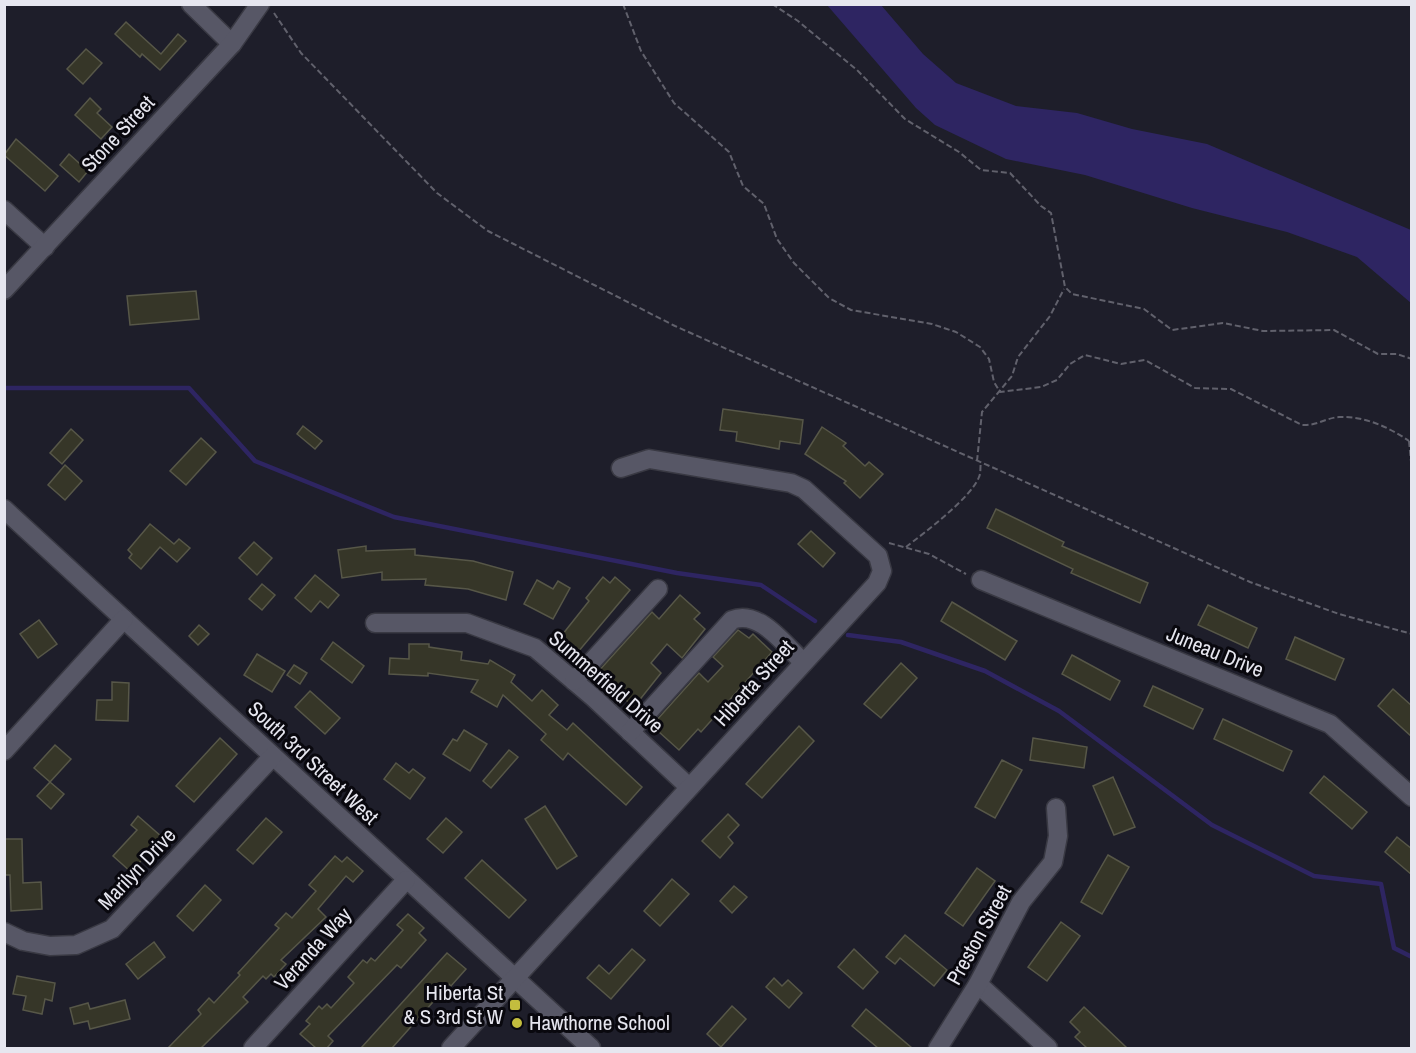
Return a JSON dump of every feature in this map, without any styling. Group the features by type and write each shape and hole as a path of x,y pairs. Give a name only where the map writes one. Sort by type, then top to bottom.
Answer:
{"street":[{"path":"191,4 232,44"},
{"name":"Stone Street","path":"4,290 265,7"},
{"path":"4,210 45,247"},
{"name":"Hiberta Street","path":"451,1048 877,583 882,571 878,556 814,497 790,483 649,459 621,468"},
{"name":"South 3rd Street West","path":"4,509 591,1048"},
{"name":"Juneau Drive","path":"981,580 1330,724 1412,797"},
{"path":"574,681 658,589"},
{"path":"630,732 732,620 743,616 756,619 803,662"},
{"path":"4,751 124,619"},
{"name":"Summerfield Drive","path":"375,623 467,623 535,648 574,681 689,788"},
{"name":"Marilyn Drive","path":"4,932 23,941 50,946 76,945 112,929 273,756"},
{"name":"Preston Street","path":"938,1048 978,984 1021,902 1053,862 1058,836 1056,808"},
{"name":"Veranda Way","path":"253,1048 406,880"},
{"path":"978,984 1048,1048"}],"path":[{"path":"623,4 641,51 674,103 729,152 743,186 764,204 777,240 794,263 829,298 851,310 932,324 956,332 980,347 989,358 994,382 1000,392"},
{"path":"772,4 798,21 857,70 905,119 959,152 981,170 1010,173 1041,206 1051,213 1065,288 1050,316 1018,357 1012,376 982,412 979,477 962,499 937,524 906,547"},
{"path":"265,7 301,53 436,193 488,231 675,326 1250,582 1339,614 1412,634"},
{"path":"1065,288 1072,294 1144,309 1172,330 1223,323 1263,331 1334,330 1378,354 1397,354 1412,359"},
{"path":"1000,392 1057,380 1070,364 1085,355 1121,363 1145,360 1195,388 1231,388 1302,425 1313,426 1338,417 1372,422 1393,430 1410,440 1412,472"},
{"path":"889,543 929,555 981,580"}],"shaded area":[{"path":"827,5 881,5 923,54 956,83 1016,106 1077,113 1132,129 1207,144 1411,230 1411,303 1357,257 1287,232 1192,208 1085,175 1006,159 935,125 916,108"}],"building":[{"path":"126,22 161,54 178,34 186,41 160,70 142,54 140,57 115,34"},
{"path":"86,49 102,63 83,84 67,69"},
{"path":"90,98 101,109 97,113 112,127 101,139 75,115"},
{"path":"16,139 58,176 45,191 4,155"},
{"path":"69,154 88,171 79,182 60,165"},
{"path":"196,291 199,319 130,325 127,296"},
{"path":"723,409 803,420 800,444 780,441 779,449 736,441 737,432 720,430"},
{"path":"303,426 322,441 315,449 297,434"},
{"path":"822,427 846,443 843,446 865,466 869,462 883,474 860,498 844,483 846,481 805,454"},
{"path":"71,429 83,440 62,464 50,453"},
{"path":"201,438 216,452 186,485 170,471"},
{"path":"65,465 82,481 65,500 48,485"},
{"path":"996,509 1064,542 1062,546 1148,583 1140,603 1071,573 1073,569 987,528"},
{"path":"150,524 174,544 179,539 190,548 177,562 160,547 141,569 129,558 132,554 128,550"},
{"path":"811,531 835,553 823,567 798,544"},
{"path":"254,542 272,558 257,575 239,558"},
{"path":"366,546 366,551 415,549 415,555 473,561 513,572 506,600 468,589 425,585 426,579 382,580 382,572 342,578 338,550"},
{"path":"315,575 339,595 328,608 320,601 311,612 295,598"},
{"path":"603,577 610,583 615,577 630,590 578,652 562,639 562,635 589,601 586,598"},
{"path":"537,580 553,589 558,581 570,588 553,619 524,604"},
{"path":"262,584 275,595 262,610 249,599"},
{"path":"680,595 700,613 694,619 705,629 682,658 667,644 651,663 661,673 634,707 596,674 652,612 659,619"},
{"path":"952,602 1017,641 1005,660 941,621"},
{"path":"1208,605 1257,628 1248,648 1198,625"},
{"path":"39,620 57,644 38,658 20,634"},
{"path":"199,625 209,634 198,645 189,636"},
{"path":"738,630 749,638 753,634 772,652 701,732 698,729 679,750 659,732 662,728 655,722 699,673 708,682 723,666 713,657"},
{"path":"1295,637 1344,659 1335,680 1286,659"},
{"path":"333,642 364,666 352,683 321,659"},
{"path":"409,644 429,644 429,647 462,652 461,660 488,664 490,660 515,675 511,682 532,701 542,690 558,705 549,715 567,730 573,723 642,787 626,805 568,753 563,760 541,740 546,734 503,695 497,707 471,692 478,680 428,673 428,676 389,674 390,658 409,659"},
{"path":"257,654 285,671 272,692 244,675"},
{"path":"1072,655 1120,681 1110,700 1062,674"},
{"path":"901,663 917,678 881,718 864,704"},
{"path":"294,665 307,673 300,684 287,675"},
{"path":"112,682 129,683 128,721 96,720 97,700 112,700"},
{"path":"1153,686 1203,709 1193,729 1144,706"},
{"path":"1393,689 1412,706 1412,737 1378,706"},
{"path":"310,691 340,718 325,734 295,707"},
{"path":"1223,719 1292,751 1283,771 1214,739"},
{"path":"799,726 814,741 762,798 746,784"},
{"path":"464,730 487,744 470,771 443,754 453,739 457,741"},
{"path":"220,738 237,754 194,802 176,786"},
{"path":"1033,738 1087,747 1084,768 1030,760"},
{"path":"55,745 71,759 50,782 34,768"},
{"path":"509,750 518,757 491,788 483,781"},
{"path":"1002,760 1022,770 995,818 975,807"},
{"path":"396,763 409,773 413,769 425,778 410,799 384,779"},
{"path":"1324,776 1367,812 1352,829 1310,793"},
{"path":"1113,777 1135,827 1114,835 1093,786"},
{"path":"50,782 64,794 51,809 37,796"},
{"path":"545,806 577,856 557,869 525,819"},
{"path":"728,814 739,825 728,837 733,843 720,858 702,841"},
{"path":"138,816 162,837 131,872 113,856 137,830 131,825"},
{"path":"266,818 282,832 253,864 237,850"},
{"path":"446,818 462,832 443,853 427,839"},
{"path":"1397,837 1412,849 1412,875 1385,852"},
{"path":"4,839 22,839 23,883 41,882 42,909 11,911 10,875 4,875"},
{"path":"1108,855 1129,867 1102,914 1081,902"},
{"path":"335,856 342,862 347,857 363,871 353,882 346,876 318,909 326,917 281,960 286,964 274,977 271,974 266,979 263,976 243,997 248,1002 201,1048 168,1048 201,1014 198,1010 209,998 214,1003 240,975 238,973 279,928 275,925 286,913 292,918 316,891 309,885"},
{"path":"482,860 526,900 509,918 465,878"},
{"path":"977,868 995,881 963,926 945,913"},
{"path":"672,879 689,894 660,926 644,911"},
{"path":"205,885 221,900 193,931 177,916"},
{"path":"734,886 747,897 732,913 720,901"},
{"path":"408,914 424,928 419,933 426,940 401,968 397,965 328,1036 333,1041 327,1048 316,1048 300,1034 310,1024 306,1021 319,1006 322,1009 327,1004 331,1008 354,983 348,977 363,960 367,963 371,958 375,961 403,930 397,925"},
{"path":"1061,922 1080,936 1047,981 1028,967"},
{"path":"905,935 947,970 934,986 900,958 895,964 886,957"},
{"path":"154,942 165,957 138,979 126,964"},
{"path":"632,949 645,960 611,999 587,978 599,965 609,974"},
{"path":"854,949 878,972 863,989 838,967"},
{"path":"447,953 466,969 451,986 449,984 392,1048 361,1048"},
{"path":"17,976 55,983 52,1001 45,999 42,1014 23,1010 26,996 13,994"},
{"path":"774,978 782,986 788,980 802,993 789,1008 766,987"},
{"path":"125,1000 130,1019 90,1029 88,1021 74,1024 70,1008 88,1003 90,1009"},
{"path":"732,1006 746,1019 721,1047 707,1034"},
{"path":"1084,1007 1127,1048 1087,1048 1075,1037 1080,1032 1070,1022"},
{"path":"866,1009 912,1048 878,1048 852,1026"}],"waterway":[{"path":"4,388 189,388 255,461 394,517 677,573 761,585 815,621"},
{"path":"848,635 901,642 985,671 1059,711 1212,825 1314,876 1381,884 1394,948 1412,957"}],"place":[{"name":"Hiberta St & S 3rd St W","path":"515,1005"},
{"name":"Hawthorne School","path":"517,1023"}]}
